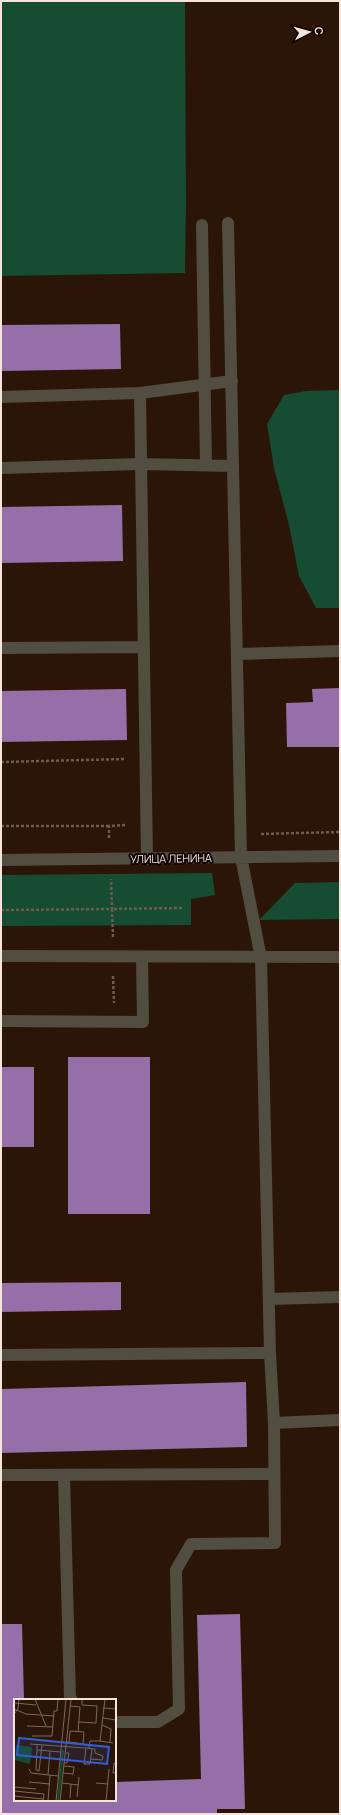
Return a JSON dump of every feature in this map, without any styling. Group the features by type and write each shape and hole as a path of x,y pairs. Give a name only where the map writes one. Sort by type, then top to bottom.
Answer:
{"street":[{"path":"116,1722 158,1722 179,1709 176,1570 191,1544 275,1543 274,1422 268,1299 261,958 241,857 228,223"},
{"path":"202,225 206,465"},
{"path":"1,397 140,393 204,383 232,381"},
{"path":"140,393 147,859"},
{"path":"1,468 141,464 233,466"},
{"path":"1,648 144,646"},
{"path":"237,654 340,651"},
{"name":"УЛИЦА ЛЕНИНА","path":"1,860 340,856"},
{"path":"1,956 261,958 340,957"},
{"path":"1,1021 143,1022 142,957"},
{"path":"268,1299 340,1297"},
{"path":"1,1355 270,1353"},
{"path":"274,1422 340,1420"},
{"path":"1,1475 274,1474"},
{"path":"64,1475 71,1699"}],"path":[{"path":"1,762 146,759"},
{"path":"1,826 109,826"},
{"path":"241,834 340,832"}],"green space":[{"path":"1,1 185,1 185,273 1,276"},
{"path":"340,390 340,606 338,608 316,608 299,576 289,525 274,468 267,424 284,395 306,391"},
{"path":"212,873 215,895 191,899 191,925 1,926 1,875"},
{"path":"340,882 340,919 259,920 295,883"}],"building":[{"path":"120,324 121,369 1,371 1,325"},
{"path":"122,505 123,561 1,563 1,507"},
{"path":"340,688 340,751 339,747 287,747 286,703 313,702 312,689"},
{"path":"126,689 127,740 1,742 1,691"},
{"path":"68,1057 150,1057 150,1214 68,1214"},
{"path":"1,1067 34,1067 34,1147 1,1147"},
{"path":"121,1282 121,1310 1,1312 1,1283"},
{"path":"246,1382 247,1447 1,1453 1,1389"},
{"path":"240,1614 245,1809 217,1809 217,1814 1,1814 1,1624 22,1624 24,1699 14,1699 14,1801 116,1801 116,1782 201,1779 197,1615"}]}
